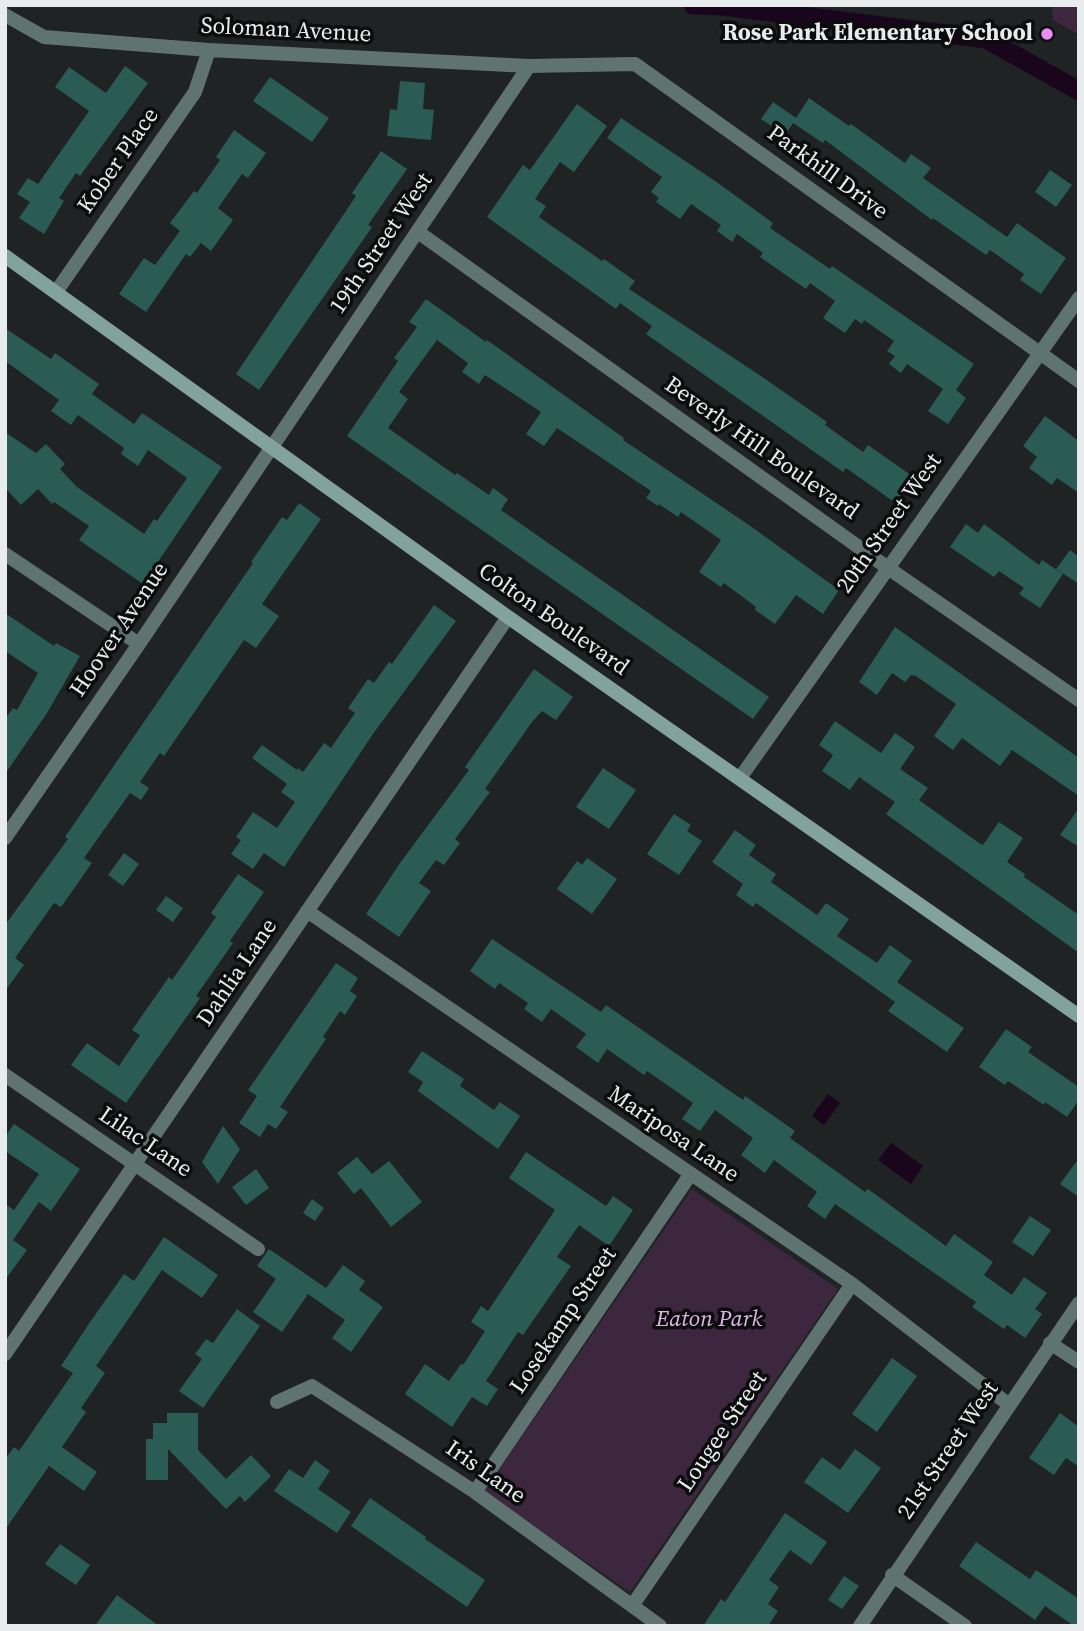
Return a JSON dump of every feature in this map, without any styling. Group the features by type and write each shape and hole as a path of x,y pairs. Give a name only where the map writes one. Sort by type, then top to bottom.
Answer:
{"street":[{"name":"Soloman Avenue","path":"5,15 44,37 209,50 529,66"},
{"name":"Kober Place","path":"56,292 195,92 209,50"},
{"name":"Parkhill Drive","path":"529,66 635,64 1079,381"},
{"name":"19th Street West","path":"271,447 529,66"},
{"name":"Beverly Hill Boulevard","path":"418,232 888,568 1079,700"},
{"name":"Colton Boulevard","path":"5,256 508,617 1079,1016"},
{"name":"20th Street West","path":"740,778 1079,298"},
{"name":"Hoover Avenue","path":"5,838 271,447"},
{"path":"5,554 139,644"},
{"name":"Dahlia Lane","path":"5,1354 508,617"},
{"name":"Mariposa Lane","path":"307,911 852,1284 1008,1404"},
{"name":"Lilac Lane","path":"5,1075 258,1249"},
{"name":"Losekamp Street","path":"475,1492 690,1175"},
{"name":"Lougee Street","path":"632,1606 852,1284"},
{"name":"21st Street West","path":"860,1626 1079,1303"},
{"path":"1051,1343 1079,1362"},
{"name":"Iris Lane","path":"277,1402 312,1386 475,1492 660,1626"},
{"path":"892,1576 965,1626"}],"green space":[{"path":"1052,5 1079,5 1079,35 1053,20"},
{"name":"Eaton Park","path":"692,1189 838,1289 630,1592 484,1492"}],"shaded area":[{"path":"828,1094 840,1103 824,1125 812,1116"},
{"path":"891,1143 923,1166 911,1184 878,1160"}],"building":[{"path":"125,66 148,83 80,176 76,173 59,198 64,201 44,234 19,218 30,202 17,194 28,178 38,184 89,111 55,87 69,67 106,93"},
{"path":"270,77 329,118 312,142 253,101"},
{"path":"400,81 425,83 423,109 434,110 431,140 387,136 390,109 397,110"},
{"path":"809,98 905,163 911,154 931,168 923,178 1007,237 1017,223 1066,258 1041,294 1020,280 1024,274 990,250 986,255 933,218 932,220 825,140 823,143 793,123 785,135 761,119 773,102 796,118"},
{"path":"577,104 607,126 574,172 560,162 535,199 546,206 539,217 635,281 629,289 827,422 825,425 863,452 868,445 915,478 897,504 846,468 843,472 646,334 652,326 620,303 616,309 487,217 523,165 530,170"},
{"path":"621,118 773,223 770,228 830,269 832,266 974,364 956,390 966,398 948,424 928,411 943,389 907,364 901,373 889,364 895,356 887,351 894,341 864,320 862,324 855,319 845,333 823,318 835,301 810,283 806,289 760,257 763,253 737,234 732,242 717,231 721,225 691,204 680,219 656,202 659,198 651,192 662,177 607,138"},
{"path":"234,130 266,153 248,178 242,174 218,208 233,220 211,251 201,243 190,257 186,254 146,312 119,294 144,258 155,265 180,231 170,223 194,191 197,193 220,160 216,157"},
{"path":"381,151 407,169 368,225 372,227 259,390 236,374 356,196 352,193"},
{"path":"1050,170 1072,185 1056,207 1035,192"},
{"path":"426,299 839,590 823,614 796,595 775,624 724,583 721,587 699,572 721,540 681,512 678,517 646,498 651,491 557,428 544,446 526,434 541,412 485,375 479,384 462,372 468,363 437,340 399,392 408,399 388,428 455,475 457,473 489,495 493,488 508,499 501,510 769,697 753,719 347,436 398,361 394,358 417,327 409,322"},
{"path":"5,328 51,359 55,353 99,384 92,394 134,424 142,413 222,467 143,584 79,540 89,526 54,502 52,504 38,489 21,505 5,488 5,432 36,453 46,444 65,464 60,469 77,487 144,534 154,519 157,521 187,478 148,450 138,466 121,454 124,448 78,415 71,425 51,411 59,400 5,361"},
{"path":"1045,416 1079,441 1079,493 1057,478 1052,485 1029,468 1037,457 1023,446"},
{"path":"299,503 321,519 262,604 279,616 256,648 244,640 164,756 160,753 140,782 149,788 141,800 130,793 84,858 92,863 61,907 54,903 15,958 24,965 5,991 5,925 68,839 65,837 282,517 287,520"},
{"path":"966,524 978,533 984,524 1039,565 1042,560 1063,574 1040,608 1019,594 1024,588 999,571 994,577 950,547"},
{"path":"1070,550 1079,557 1079,584 1056,569"},
{"path":"434,605 456,621 373,734 284,867 264,853 253,869 231,854 241,840 236,837 253,812 277,828 295,802 281,792 287,784 252,758 262,745 303,772 324,743 331,748 355,713 348,708 368,679 374,683 389,662 392,664"},
{"path":"5,613 54,646 56,643 80,656 47,713 5,774 5,719 13,708 17,710 38,673 5,651"},
{"path":"895,627 1079,758 1079,796 1012,750 1000,766 962,738 953,750 934,736 956,704 916,676 911,675 905,682 892,673 877,695 859,682"},
{"path":"534,669 573,697 556,720 542,711 532,722 485,789 490,792 455,839 460,843 444,865 436,860 419,883 431,891 399,937 366,914 469,770 465,767"},
{"path":"835,721 881,753 895,733 915,747 900,769 928,788 919,800 979,843 983,845 999,822 1023,838 1007,862 1079,915 1079,953 886,814 895,802 859,777 850,790 822,771 833,755 819,745"},
{"path":"603,768 636,790 609,829 576,807"},
{"path":"1079,808 1079,847 1060,835"},
{"path":"674,814 691,825 687,831 702,841 679,875 647,854"},
{"path":"735,830 756,845 749,855 776,874 771,882 817,915 826,903 849,919 837,936 877,963 890,945 912,961 897,982 964,1028 947,1052 888,1011 895,1002 756,903 753,907 736,895 743,884 712,862"},
{"path":"124,853 139,864 123,886 108,875"},
{"path":"587,858 617,879 592,914 557,889 577,861 582,865"},
{"path":"238,874 264,892 196,996 200,998 126,1103 71,1065 87,1043 119,1066 140,1035 132,1030 169,977 172,980 216,917 211,913"},
{"path":"166,896 183,908 173,922 156,910"},
{"path":"492,939 601,1012 606,1005 743,1100 745,1096 795,1131 790,1138 865,1192 868,1189 946,1246 954,1234 993,1262 984,1275 1012,1295 1024,1277 1047,1293 1035,1309 1042,1314 1025,1338 1007,1325 1004,1329 972,1307 976,1302 835,1204 825,1219 807,1206 817,1192 774,1160 765,1173 741,1155 753,1138 715,1110 700,1131 682,1119 693,1103 647,1071 644,1075 607,1049 598,1063 576,1047 586,1034 551,1009 542,1022 524,1009 528,1003 499,983 495,989 470,971"},
{"path":"336,963 358,978 350,991 357,996 345,1015 340,1011 323,1037 326,1039 280,1107 288,1112 276,1129 268,1124 260,1137 239,1123 257,1096 248,1090"},
{"path":"1006,1029 1032,1047 1028,1052 1079,1087 1079,1100 1067,1117 1008,1081 1005,1085 979,1067"},
{"path":"422,1051 464,1079 460,1086 494,1110 500,1102 520,1116 498,1149 418,1091 423,1082 408,1072"},
{"path":"14,1124 80,1169 51,1211 39,1202 13,1240 27,1250 5,1280 5,1204 14,1210 39,1174 5,1151 5,1137"},
{"path":"223,1126 240,1149 218,1184 202,1162"},
{"path":"526,1152 606,1206 613,1196 633,1210 609,1246 579,1225 557,1257 571,1266 523,1335 518,1332 486,1381 498,1389 487,1406 472,1397 452,1427 405,1394 425,1364 449,1381 461,1364 463,1365 485,1331 471,1322 481,1306 488,1311 555,1210 509,1178"},
{"path":"357,1157 372,1174 389,1161 422,1202 391,1227 361,1188 354,1194 337,1173"},
{"path":"1079,1158 1079,1197 1060,1184"},
{"path":"256,1169 269,1188 246,1205 232,1187"},
{"path":"312,1199 324,1208 315,1221 303,1213"},
{"path":"1030,1216 1051,1230 1033,1256 1012,1242"},
{"path":"164,1237 218,1275 202,1298 162,1270 96,1366 105,1373 81,1408 86,1412 62,1447 97,1472 84,1491 49,1466 5,1530 5,1459 14,1447 19,1451 73,1373 61,1366 124,1274 134,1281"},
{"path":"269,1249 326,1288 343,1265 365,1281 359,1290 383,1307 351,1352 332,1338 345,1320 308,1294 282,1332 253,1312 276,1279 257,1266"},
{"path":"237,1309 260,1326 203,1408 179,1391 202,1359 195,1354 206,1339 213,1343"},
{"path":"892,1358 917,1376 877,1432 852,1414"},
{"path":"167,1413 198,1413 198,1450 226,1479 251,1455 271,1476 245,1502 240,1496 226,1509 168,1449 168,1480 146,1480 146,1439 153,1439 153,1423 167,1423"},
{"path":"1060,1413 1079,1427 1079,1467 1066,1458 1054,1475 1029,1458"},
{"path":"855,1449 881,1468 848,1513 804,1482 822,1457 840,1470"},
{"path":"315,1460 330,1471 318,1489 351,1512 337,1533 274,1491 289,1469 303,1478"},
{"path":"370,1498 485,1580 467,1607 351,1526"},
{"path":"785,1513 827,1542 811,1565 790,1550 769,1580 779,1587 768,1604 778,1611 768,1626 703,1626 721,1599 725,1602"},
{"path":"976,1542 1030,1579 1036,1570 1079,1599 1079,1626 1074,1626 1045,1606 1035,1620 959,1566"},
{"path":"60,1544 90,1565 76,1585 45,1564"},
{"path":"844,1576 859,1586 842,1609 828,1600"},
{"path":"117,1595 159,1626 95,1626"}],"waterway":[{"path":"693,5 722,6 986,39 1079,91"}],"place":[{"name":"Rose Park Elementary School","path":"1047,34"}]}
